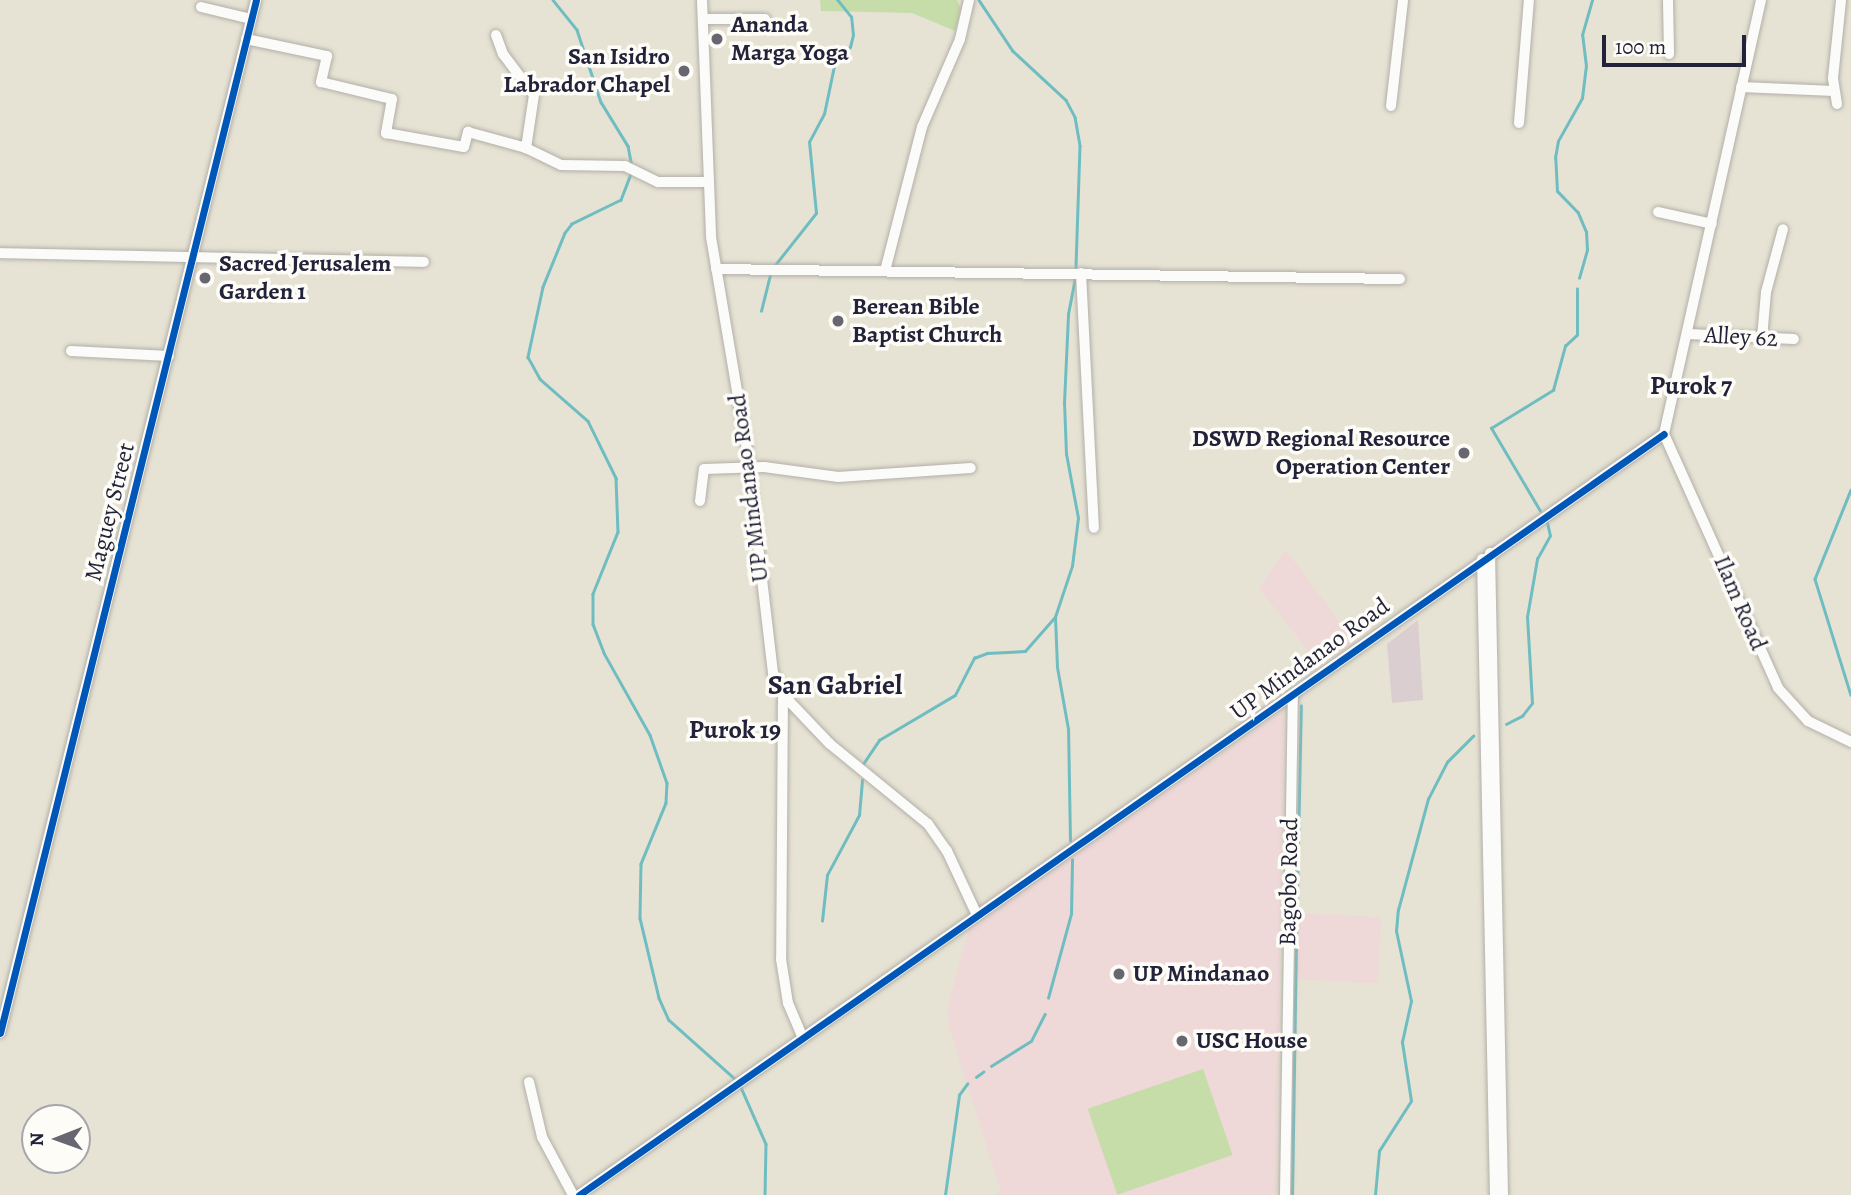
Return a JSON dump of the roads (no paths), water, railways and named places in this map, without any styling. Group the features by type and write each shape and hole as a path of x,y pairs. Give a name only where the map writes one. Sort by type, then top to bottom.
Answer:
{"street":[{"name":"Maguey Street","path":"0,1033 256,0"},
{"name":"UP Mindanao Road","path":"702,0 707,182 716,269 749,468 770,663 783,693 830,744 928,824 980,913 1293,696 1486,556 1664,434"},
{"path":"885,271 922,127 960,39 969,0"},
{"path":"1391,106 1403,0"},
{"path":"1519,123 1528,0"},
{"path":"1668,0 1669,54"},
{"path":"1664,434 1761,0"},
{"path":"1837,104 1834,91 1841,0"},
{"path":"201,7 251,19"},
{"path":"703,19 765,19"},
{"path":"496,35 509,63 534,95 526,148"},
{"path":"246,39 327,56 321,82 392,99 386,133 464,147 468,132 526,148 561,165 625,166 665,183 707,182"},
{"path":"1741,87 1834,91"},
{"path":"1658,212 1712,224"},
{"path":"1762,338 1766,292 1783,229"},
{"path":"0,253 424,262"},
{"path":"716,269 1399,279"},
{"path":"1081,273 1094,528"},
{"name":"Alley 62","path":"1688,334 1794,339"},
{"path":"71,351 169,356"},
{"name":"Ilam Road","path":"1664,434 1778,688 1808,721 1851,742"},
{"path":"700,501 704,469 749,468 838,477 971,468"},
{"path":"1486,556 1495,1025 1495,1195"},
{"path":"783,693 781,959 788,1003 802,1036"},
{"name":"Bagobo Road","path":"1285,1195 1293,696"},
{"path":"529,1082 542,1137 576,1195 980,913"},
{"path":"1495,1025 1503,1195"}],"waterway":[{"path":"553,0 577,30 601,102 628,146 631,162"},
{"path":"775,265 816,213 809,142 824,114 834,66 850,47 853,35 851,17 837,0"},
{"path":"979,0 1013,51 1066,100 1075,117 1080,146 1076,268"},
{"path":"1579,278 1587,250 1586,232 1578,213 1557,191 1555,158 1558,141 1582,98 1586,66 1582,35 1592,0"},
{"path":"631,174 621,200 572,224 565,233 543,287 528,357 540,379 588,421 616,478 618,532 593,594 593,624 604,653 650,735 667,783 666,803 641,864 640,918 659,998 669,1020 734,1078"},
{"path":"761,311 770,274"},
{"path":"1070,841 1068,729 1057,667 1055,617 1072,566 1078,518 1066,454 1064,403 1068,314 1075,279"},
{"path":"1540,511 1491,428 1553,390 1565,346 1577,335 1577,289"},
{"path":"1851,490 1815,579 1851,695"},
{"path":"1506,724 1522,716 1532,703 1527,617 1537,559 1550,536 1546,519"},
{"path":"863,764 879,740 955,695 974,658 987,653 1025,651 1055,617"},
{"path":"1296,938 1301,706"},
{"path":"1375,1195 1379,1151 1411,1101 1402,1042 1411,1001 1396,931 1398,910 1428,799 1447,762 1473,736"},
{"path":"822,921 827,875 859,815 862,780"},
{"path":"1048,998 1071,914 1072,860"},
{"path":"1292,1195 1296,944"},
{"path":"991,1066 1031,1041 1045,1014"},
{"path":"976,1077 983,1072"},
{"path":"945,1195 959,1095 967,1084"},
{"path":"740,1085 766,1144 765,1195"}],"place":[{"name":"Ananda Marga Yoga","path":"717,39"},
{"name":"San Isidro Labrador Chapel","path":"684,71"},
{"name":"Sacred Jerusalem Garden 1","path":"205,278"},
{"name":"Berean Bible Baptist Church","path":"838,321"},
{"name":"DSWD Regional Resource Operation Center","path":"1464,453"},
{"name":"UP Mindanao","path":"1119,974"},
{"name":"USC House","path":"1182,1041"}],"district":[{"name":"Purok 7","path":"1691,386"},
{"name":"San Gabriel","path":"835,685"},
{"name":"Purok 19","path":"735,730"}]}
